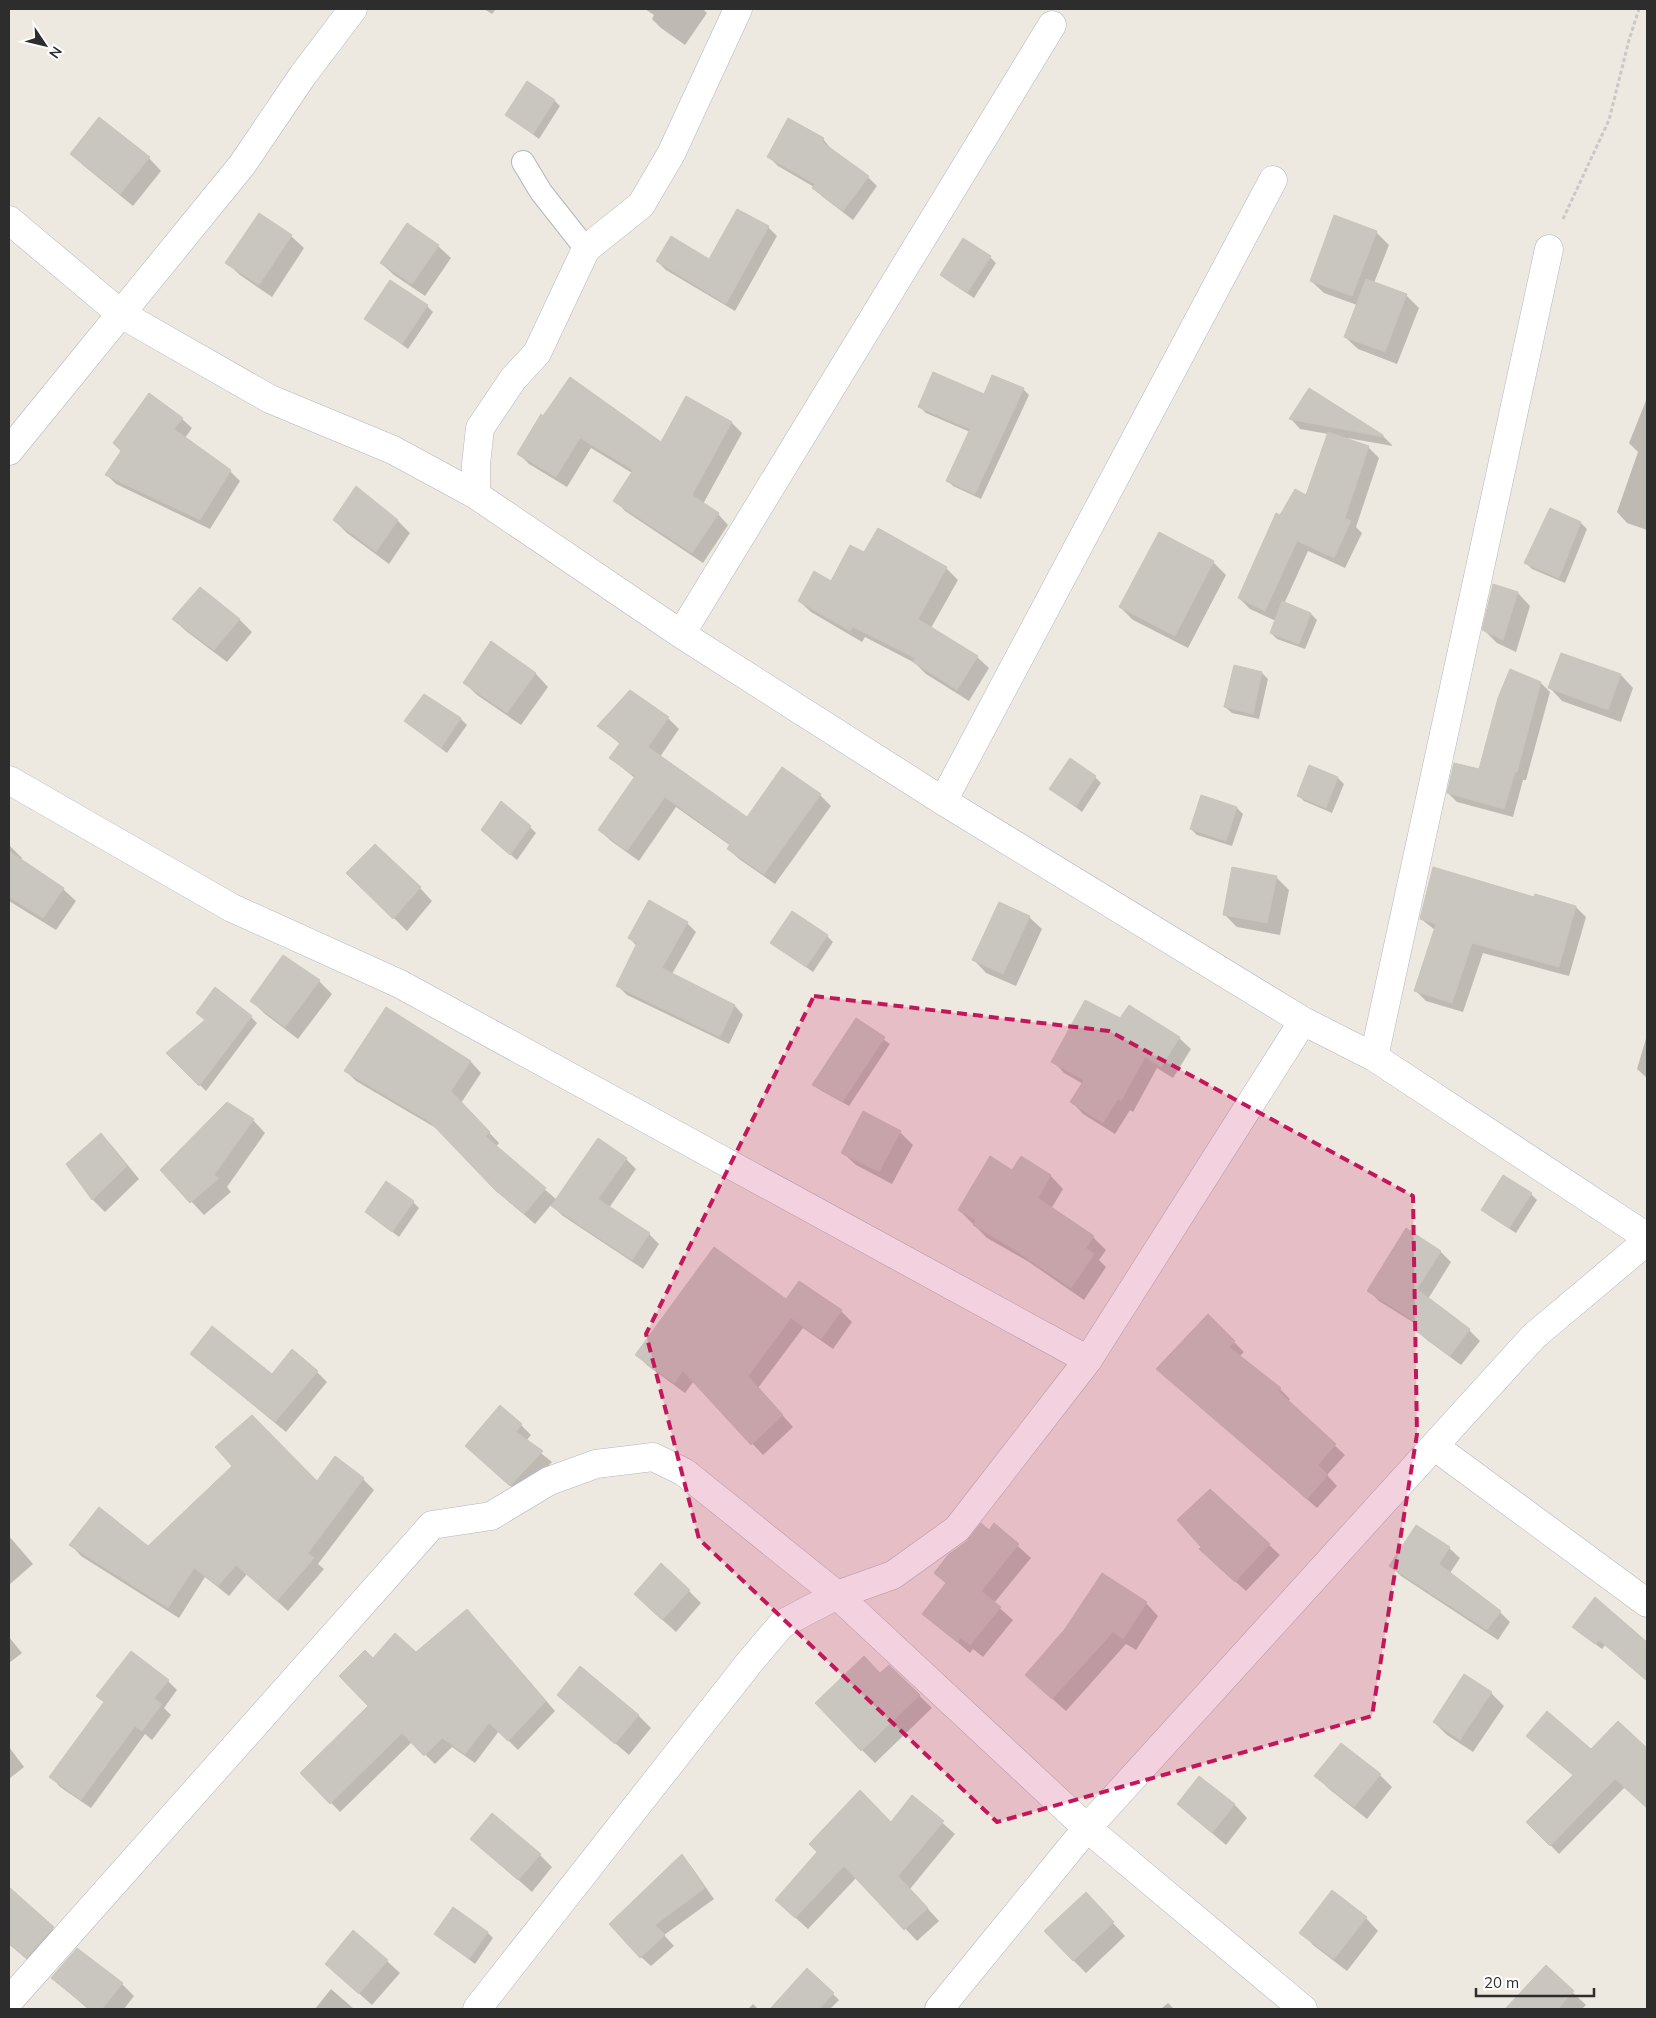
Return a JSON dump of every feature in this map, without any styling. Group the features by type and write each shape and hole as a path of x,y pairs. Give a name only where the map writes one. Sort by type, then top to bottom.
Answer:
{"street":[{"path":"9,451 242,165 303,75 353,9"},
{"path":"476,495 476,464 480,428 513,379 537,353 586,249 641,205 670,154 738,9"},
{"path":"681,634 1052,25"},
{"path":"943,801 1273,180"},
{"path":"9,220 120,314 270,399 393,450 476,495 681,634 943,801 1302,1021 1374,1058 1647,1237"},
{"path":"1374,1058 1549,249"},
{"path":"9,780 232,908 400,984 1088,1360"},
{"path":"477,2009 749,1663 782,1624 837,1595 892,1575 958,1528 1088,1360 1302,1021"},
{"path":"939,2009 1087,1828 1534,1336 1647,1241"},
{"path":"1434,1446 1647,1604"},
{"path":"9,2001 432,1524 491,1516 549,1481 596,1464 653,1457 684,1472 837,1595 1087,1828 1287,2004"}],"lane":[{"path":"523,162 541,192 586,249"}],"path":[{"path":"1549,249 1608,120 1639,9"}],"highlighted area":[{"path":"814,996 1109,1031 1413,1196 1417,1434 1372,1716 997,1822 699,1539 646,1334"}],"building":[{"path":"527,81 555,100 533,134 505,115"},
{"path":"99,117 150,157 120,194 70,154"},
{"path":"788,118 824,138 822,142 869,176 843,211 812,188 815,184 767,157"},
{"path":"737,209 769,226 726,304 656,261 671,236 709,259"},
{"path":"259,213 292,235 259,285 225,263"},
{"path":"1334,215 1377,231 1352,296 1310,281"},
{"path":"407,223 439,245 412,284 380,263"},
{"path":"963,238 991,256 967,293 940,275"},
{"path":"1366,279 1407,294 1385,352 1344,337"},
{"path":"390,280 428,305 402,344 364,319"},
{"path":"933,372 984,394 992,375 1024,388 975,494 946,481 970,429 918,407"},
{"path":"570,377 661,442 686,396 732,422 692,495 719,513 692,553 613,501 633,470 580,438 556,477 517,454 541,414 543,416"},
{"path":"1309,388 1383,435 1383,437 1289,419"},
{"path":"149,393 183,418 174,429 231,470 200,520 105,475 121,451 113,443"},
{"path":"1328,432 1369,446 1345,518 1351,521 1334,558 1297,541 1265,611 1238,598 1276,513 1280,515 1295,489 1306,495"},
{"path":"356,486 398,520 376,552 333,520"},
{"path":"1550,508 1581,522 1559,578 1524,563"},
{"path":"878,528 947,567 918,619 978,656 957,690 913,662 915,658 853,627 850,631 798,601 814,571 831,581 850,545 864,552"},
{"path":"1159,532 1214,561 1175,636 1119,607"},
{"path":"1493,584 1518,592 1503,640 1482,630"},
{"path":"200,587 240,619 214,650 172,619"},
{"path":"1282,601 1311,613 1299,644 1270,633"},
{"path":"491,641 536,673 507,713 463,683"},
{"path":"1561,653 1621,674 1608,710 1548,688"},
{"path":"1234,665 1262,672 1253,714 1224,707"},
{"path":"1510,669 1541,682 1517,772 1515,772 1504,809 1447,793 1454,763 1479,769 1498,698"},
{"path":"630,690 669,717 648,747 747,817 782,767 821,794 764,874 727,849 730,844 665,797 627,851 598,830 635,776 609,758 620,743 597,726"},
{"path":"424,694 461,718 441,748 404,721"},
{"path":"1070,758 1096,776 1076,807 1049,789"},
{"path":"1309,765 1338,777 1326,808 1297,796"},
{"path":"1201,795 1237,807 1226,841 1190,829"},
{"path":"501,801 531,826 510,855 481,830"},
{"path":"375,844 421,887 393,919 346,873"},
{"path":"9,851 64,888 43,918 9,897"},
{"path":"1232,867 1277,876 1267,923 1223,915"},
{"path":"1433,867 1534,897 1535,894 1576,906 1559,967 1472,943 1452,1003 1414,991 1436,924 1420,919"},
{"path":"649,900 688,922 662,968 735,1005 720,1037 616,986 637,943 628,938"},
{"path":"999,902 1030,916 1003,974 972,960"},
{"path":"792,911 828,935 806,967 770,943"},
{"path":"283,955 320,980 285,1027 250,1001"},
{"path":"215,987 252,1016 199,1086 166,1053 205,1020 196,1013"},
{"path":"1085,1000 1120,1018 1129,1005 1180,1037 1161,1067 1145,1057 1121,1101 1118,1099 1103,1123 1070,1102 1084,1080 1051,1062"},
{"path":"386,1007 471,1061 451,1091 490,1132 485,1136 546,1188 524,1214 495,1190 430,1122 344,1071"},
{"path":"856,1018 885,1037 843,1101 812,1085"},
{"path":"227,1102 254,1119 214,1175 219,1178 190,1203 160,1170"},
{"path":"863,1111 901,1131 879,1172 841,1153"},
{"path":"101,1133 127,1166 92,1200 66,1164"},
{"path":"598,1138 627,1158 598,1199 650,1233 632,1260 551,1206"},
{"path":"990,1156 1012,1170 1021,1156 1051,1175 1038,1198 1094,1236 1086,1248 1094,1254 1071,1288 1015,1250 973,1225 976,1220 958,1210"},
{"path":"1503,1175 1532,1193 1509,1228 1481,1210"},
{"path":"386,1181 414,1201 392,1232 365,1212"},
{"path":"1406,1228 1441,1251 1417,1289 1470,1329 1450,1356 1415,1330 1419,1324 1367,1291"},
{"path":"714,1247 786,1299 799,1281 842,1310 821,1339 791,1318 748,1376 783,1415 751,1445 683,1371 674,1383 635,1355"},
{"path":"1208,1314 1235,1341 1229,1347 1281,1388 1278,1391 1336,1444 1318,1465 1328,1475 1307,1499 1156,1369"},
{"path":"212,1326 272,1374 292,1349 318,1371 275,1422 190,1354"},
{"path":"500,1405 522,1424 516,1432 543,1451 510,1486 465,1446"},
{"path":"252,1415 317,1481 335,1456 364,1478 308,1553 314,1558 277,1601 236,1565 218,1586 194,1568 168,1608 69,1545 99,1507 148,1546 232,1466 215,1447"},
{"path":"1210,1489 1270,1544 1235,1582 1199,1549 1201,1547 1177,1520"},
{"path":"981,1523 989,1530 994,1523 1019,1544 981,1591 1001,1607 970,1645 960,1637 957,1642 922,1614 946,1583 934,1573 948,1555 966,1542"},
{"path":"1416,1525 1450,1547 1439,1564 1501,1611 1487,1630 1389,1566"},
{"path":"661,1563 690,1590 662,1620 634,1594"},
{"path":"1102,1573 1147,1602 1123,1639 1113,1632 1052,1699 1025,1675 1065,1629"},
{"path":"1595,1597 1647,1642 1647,1681 1599,1640 1595,1644 1572,1627"},
{"path":"467,1609 546,1701 508,1741 489,1723 465,1754 442,1738 424,1756 402,1733 330,1804 300,1773 368,1706 339,1676 365,1650 373,1658 395,1633 416,1652"},
{"path":"131,1651 169,1680 154,1698 162,1704 142,1731 135,1726 81,1800 49,1777 104,1702 96,1696"},
{"path":"864,1656 880,1673 889,1665 920,1695 861,1751 815,1703"},
{"path":"580,1666 639,1715 615,1744 557,1695"},
{"path":"1464,1674 1492,1692 1460,1740 1433,1722"},
{"path":"1547,1711 1591,1749 1618,1721 1647,1748 1647,1808 1615,1779 1550,1846 1526,1822 1573,1775 1526,1736"},
{"path":"1341,1743 1381,1774 1354,1807 1314,1776"},
{"path":"1199,1776 1235,1804 1212,1833 1177,1804"},
{"path":"860,1790 891,1822 912,1795 944,1821 898,1876 928,1908 904,1930 844,1866 795,1918 775,1900 817,1852 809,1844"},
{"path":"492,1813 541,1854 518,1880 470,1839"},
{"path":"682,1854 705,1888 655,1925 665,1935 640,1958 609,1924"},
{"path":"9,1887 54,1927 26,1958 9,1944"},
{"path":"1332,1890 1367,1917 1334,1959 1299,1933"},
{"path":"1086,1892 1114,1922 1073,1961 1044,1931"},
{"path":"453,1907 488,1932 469,1959 434,1934"},
{"path":"353,1930 388,1960 359,1994 325,1964"},
{"path":"77,1948 123,1983 102,2009 90,2009 51,1978"},
{"path":"1546,1965 1574,1991 1558,2009 1505,2009"},
{"path":"807,1968 834,1993 819,2009 770,2009"}]}
